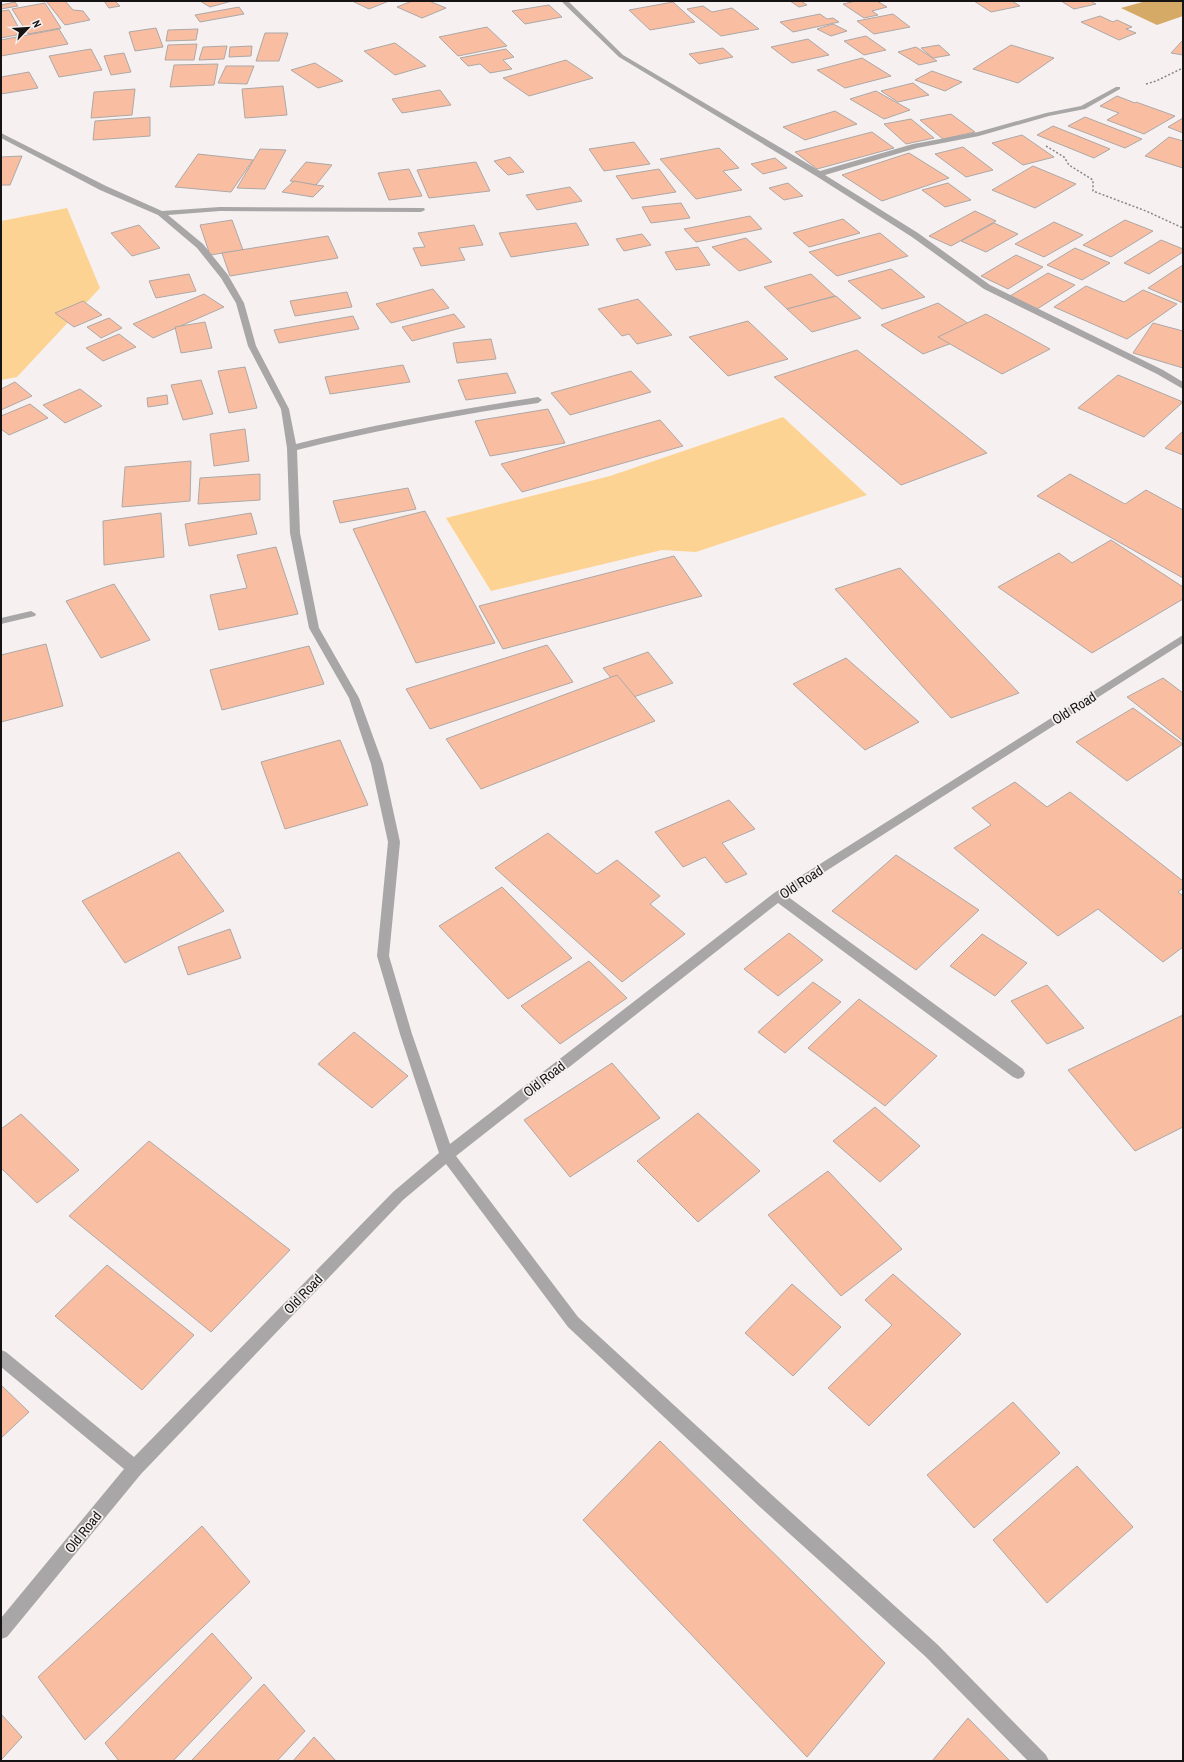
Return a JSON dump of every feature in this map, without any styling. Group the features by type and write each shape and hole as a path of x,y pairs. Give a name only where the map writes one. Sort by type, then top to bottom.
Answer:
{"street":[{"path":"564,1 621,56 819,174 915,235 987,287 1160,372 1183,386"},
{"path":"819,174 916,146 979,134 1048,114 1083,108 1118,88"},
{"path":"1,135 103,188 161,213 200,246 225,277 240,303 252,346 285,409 292,448 295,533 314,628 354,698 377,764 394,842 383,956 406,1034 447,1155 573,1322 932,1651 1040,1761"},
{"path":"161,213 220,210 421,210"},
{"path":"292,448 360,431 453,412 538,400"},
{"path":"1,621 31,614"},
{"name":"Old Road","path":"1,1632 135,1468 398,1196 447,1155 778,896 1183,638"},
{"path":"778,896 1018,1072"},
{"path":"1,1357 135,1468"}],"path":[{"path":"1118,88 1150,84 1183,68"},
{"path":"1011,125 1064,157 1069,165 1093,180 1093,190 1146,211 1183,228"}],"shaded area":[{"path":"1146,1 1183,1 1183,16 1157,25 1121,8"},
{"path":"67,208 100,288 17,377 1,380 1,221"},
{"path":"783,417 867,495 696,552 662,550 491,591 446,518 610,476"}],"building":[{"path":"46,1 65,1 73,10 83,11 90,20 65,25"},
{"path":"104,1 115,1 120,6 109,8"},
{"path":"200,1 232,1 210,7"},
{"path":"352,1 389,1 369,9"},
{"path":"412,1 429,1 446,8 422,18 397,7"},
{"path":"790,1 801,1 807,5 799,7"},
{"path":"856,1 877,1 887,7 872,11 878,15 864,18 843,4"},
{"path":"974,1 1012,1 1020,6 991,12"},
{"path":"1061,1 1095,1 1092,2 1096,4 1074,9"},
{"path":"15,2 18,6 1,9 1,5"},
{"path":"673,2 695,22 650,30 629,10"},
{"path":"45,3 61,28 28,34 12,9"},
{"path":"549,5 562,17 525,24 512,11"},
{"path":"703,6 712,12 732,8 759,29 721,36 687,9"},
{"path":"239,7 244,14 200,22 195,15"},
{"path":"9,10 22,34 1,38 1,11"},
{"path":"820,14 827,19 833,18 839,22 793,32 780,22"},
{"path":"893,14 910,27 874,34 857,21"},
{"path":"1100,16 1113,22 1117,20 1132,27 1126,29 1136,33 1119,40 1081,22"},
{"path":"833,24 847,31 831,36 817,29"},
{"path":"487,27 507,46 458,56 439,37"},
{"path":"156,28 163,47 135,51 129,32"},
{"path":"59,29 68,44 1,56 1,40"},
{"path":"198,29 196,40 166,41 168,30"},
{"path":"265,33 288,33 279,61 256,61"},
{"path":"866,36 886,50 864,55 844,41"},
{"path":"808,39 829,55 792,63 771,47"},
{"path":"1183,40 1183,55 1171,53"},
{"path":"395,43 426,66 395,75 364,51"},
{"path":"197,44 194,60 165,60 168,45"},
{"path":"939,45 950,55 933,58 921,48"},
{"path":"1011,45 1054,58 1018,83 973,69"},
{"path":"227,46 224,59 199,60 203,47"},
{"path":"252,46 251,56 229,57 230,47"},
{"path":"916,47 937,61 919,65 898,52"},
{"path":"723,48 733,57 699,64 689,54"},
{"path":"91,49 102,70 59,77 49,56"},
{"path":"506,49 514,57 503,60 512,69 490,73 480,64 468,66 460,58"},
{"path":"124,53 131,72 111,75 104,56"},
{"path":"862,58 891,76 845,88 817,70"},
{"path":"566,60 593,78 529,96 503,78"},
{"path":"315,63 343,81 318,88 291,70"},
{"path":"218,64 214,85 170,87 174,65"},
{"path":"226,66 254,66 247,84 218,83"},
{"path":"932,71 962,82 945,91 915,80"},
{"path":"29,72 38,88 1,94 1,77"},
{"path":"913,83 929,95 898,102 881,91"},
{"path":"283,86 287,115 245,118 242,89"},
{"path":"135,89 132,115 91,118 94,92"},
{"path":"440,90 451,105 402,113 392,99"},
{"path":"876,91 910,110 884,119 850,99"},
{"path":"1117,96 1175,116 1144,134 1107,120 1119,113 1100,106"},
{"path":"835,111 857,124 805,140 783,127"},
{"path":"951,114 975,132 943,139 920,120"},
{"path":"150,117 150,136 93,140 95,121"},
{"path":"1085,117 1142,139 1125,148 1068,126"},
{"path":"1183,118 1183,133 1168,127"},
{"path":"911,119 934,138 906,144 884,124"},
{"path":"1053,126 1110,149 1094,158 1037,135"},
{"path":"872,132 894,148 817,169 795,152"},
{"path":"1022,135 1054,157 1023,165 992,143"},
{"path":"1169,137 1183,141 1183,168 1145,156"},
{"path":"634,142 650,164 604,171 589,149"},
{"path":"963,147 993,170 966,177 935,154"},
{"path":"719,148 739,168 723,171 742,190 696,199 660,159"},
{"path":"260,149 286,150 265,189 237,188"},
{"path":"909,153 949,178 882,201 842,175"},
{"path":"198,154 253,160 231,192 175,187"},
{"path":"22,156 10,185 1,185 1,157"},
{"path":"510,157 524,172 508,175 494,161"},
{"path":"775,158 787,168 763,174 751,164"},
{"path":"306,162 332,165 316,185 290,181"},
{"path":"476,162 490,191 429,198 417,170"},
{"path":"1033,166 1076,184 1035,208 992,190"},
{"path":"409,169 422,196 389,200 378,173"},
{"path":"659,169 676,192 632,199 616,176"},
{"path":"294,181 324,186 313,197 282,192"},
{"path":"788,183 803,196 784,200 769,188"},
{"path":"948,183 971,200 945,207 922,190"},
{"path":"570,187 582,201 537,210 526,195"},
{"path":"681,203 690,218 651,223 642,207"},
{"path":"975,211 996,221 951,246 929,236"},
{"path":"750,216 762,229 696,242 684,229"},
{"path":"843,219 860,233 809,247 793,233"},
{"path":"232,220 243,250 210,255 200,225"},
{"path":"1125,220 1153,231 1111,257 1083,245"},
{"path":"1054,222 1083,235 1044,257 1015,244"},
{"path":"576,223 589,245 511,257 499,233"},
{"path":"994,223 1018,234 986,252 961,241"},
{"path":"139,225 160,248 132,256 111,233"},
{"path":"474,225 483,245 459,248 465,260 421,266 413,248 425,247 418,233"},
{"path":"880,233 908,256 837,276 809,252"},
{"path":"642,234 651,245 624,251 616,239"},
{"path":"328,236 338,258 230,276 222,253"},
{"path":"746,238 772,262 739,271 712,247"},
{"path":"1161,240 1183,249 1183,252 1149,274 1124,263"},
{"path":"698,247 710,265 676,270 665,252"},
{"path":"1075,248 1110,263 1082,280 1047,265"},
{"path":"1016,255 1043,267 1008,289 981,276"},
{"path":"1183,265 1183,303 1148,288 1172,272"},
{"path":"891,269 925,297 882,309 848,281"},
{"path":"1048,273 1075,285 1037,309 1010,296"},
{"path":"189,274 196,291 156,298 149,281"},
{"path":"811,274 835,296 787,309 764,287"},
{"path":"1086,286 1124,302 1143,290 1177,304 1127,339 1054,307"},
{"path":"433,289 449,308 391,323 376,304"},
{"path":"347,292 352,307 295,316 290,301"},
{"path":"204,294 224,307 153,338 133,324"},
{"path":"836,296 861,318 812,332 787,309"},
{"path":"638,299 672,335 637,344 629,334 622,336 598,309"},
{"path":"83,301 102,315 74,327 55,313"},
{"path":"938,303 981,332 923,354 881,325"},
{"path":"454,314 465,327 412,341 402,327"},
{"path":"986,314 1050,349 1002,374 938,337"},
{"path":"353,316 359,329 279,343 274,330"},
{"path":"109,318 122,328 101,338 87,327"},
{"path":"748,321 788,359 728,376 689,337"},
{"path":"205,322 212,348 181,353 175,327"},
{"path":"1153,323 1183,331 1183,368 1133,353"},
{"path":"119,334 136,347 103,361 86,348"},
{"path":"491,339 496,359 457,363 453,343"},
{"path":"857,350 987,453 901,485 774,377"},
{"path":"403,365 410,382 330,394 325,377"},
{"path":"245,367 257,408 229,413 218,371"},
{"path":"631,371 651,392 570,415 551,393"},
{"path":"507,373 516,393 466,400 458,380"},
{"path":"1118,375 1183,402 1144,437 1078,408"},
{"path":"201,380 213,414 183,420 171,385"},
{"path":"15,382 32,396 1,410 1,389"},
{"path":"80,389 102,406 65,423 43,405"},
{"path":"167,395 168,404 148,407 147,398"},
{"path":"30,404 48,418 9,435 1,429 1,416"},
{"path":"548,409 565,443 490,456 475,421"},
{"path":"660,420 683,446 522,492 501,464"},
{"path":"245,429 249,461 214,466 210,434"},
{"path":"1183,431 1183,455 1165,448"},
{"path":"191,461 190,501 122,507 125,467"},
{"path":"260,474 260,500 198,504 200,478"},
{"path":"1070,474 1125,504 1146,490 1183,510 1183,578 1037,496"},
{"path":"408,488 416,509 340,523 333,501"},
{"path":"425,511 495,643 416,663 353,529"},
{"path":"161,513 164,557 104,565 103,521"},
{"path":"251,513 257,534 189,546 185,524"},
{"path":"1111,540 1183,587 1183,599 1092,653 998,587 1059,553 1072,563"},
{"path":"276,547 298,614 219,630 210,595 247,588 237,555"},
{"path":"674,556 702,596 503,649 479,606"},
{"path":"900,568 1019,693 951,718 835,589"},
{"path":"114,584 150,640 101,658 66,601"},
{"path":"46,644 63,706 1,722 1,655"},
{"path":"547,645 573,682 430,729 406,689"},
{"path":"309,646 324,684 222,710 210,670"},
{"path":"648,652 673,683 628,699 603,668"},
{"path":"846,658 919,722 865,750 793,684"},
{"path":"617,675 655,721 481,789 446,739"},
{"path":"1163,678 1183,693 1183,741 1127,697"},
{"path":"1133,708 1183,744 1127,781 1076,742"},
{"path":"340,740 368,805 285,829 261,762"},
{"path":"1015,782 1047,807 1070,792 1183,881 1183,888 1178,892 1183,896 1183,947 1163,962 1098,909 1058,936 954,848 991,825 972,808"},
{"path":"729,800 755,829 722,843 747,874 726,883 705,857 683,867 655,832"},
{"path":"548,833 597,874 617,860 660,896 650,904 685,934 622,982 495,868"},
{"path":"179,852 224,911 125,963 82,901"},
{"path":"896,855 979,910 916,970 832,911"},
{"path":"502,887 572,958 508,999 439,926"},
{"path":"230,929 241,958 188,975 178,947"},
{"path":"789,933 823,960 778,996 744,969"},
{"path":"982,934 1027,963 995,996 950,966"},
{"path":"589,961 627,998 560,1044 521,1006"},
{"path":"813,982 841,1002 785,1053 758,1032"},
{"path":"1047,985 1084,1028 1047,1044 1011,1001"},
{"path":"859,999 937,1056 885,1106 808,1048"},
{"path":"1183,1015 1183,1127 1135,1151 1068,1070"},
{"path":"354,1032 408,1076 372,1108 318,1064"},
{"path":"612,1063 660,1118 570,1177 524,1120"},
{"path":"875,1107 920,1146 880,1182 833,1141"},
{"path":"698,1113 760,1171 698,1222 637,1161"},
{"path":"21,1114 79,1170 37,1203 1,1168 1,1129"},
{"path":"149,1141 290,1250 211,1332 69,1216"},
{"path":"828,1171 902,1249 841,1296 768,1215"},
{"path":"107,1265 194,1335 142,1390 55,1316"},
{"path":"893,1274 961,1334 869,1426 828,1388 892,1325 865,1300"},
{"path":"792,1284 841,1327 793,1376 745,1333"},
{"path":"1,1385 29,1412 1,1438"},
{"path":"1013,1402 1060,1453 974,1528 927,1475"},
{"path":"660,1441 885,1663 807,1757 583,1520"},
{"path":"1077,1466 1133,1527 1047,1603 993,1540"},
{"path":"202,1526 250,1582 85,1740 38,1677"},
{"path":"212,1633 252,1678 173,1761 119,1761 105,1743"},
{"path":"264,1684 305,1731 277,1761 191,1761"},
{"path":"1,1714 22,1737 1,1760"},
{"path":"968,1718 1010,1761 932,1761"},
{"path":"314,1737 336,1761 293,1761"}]}
